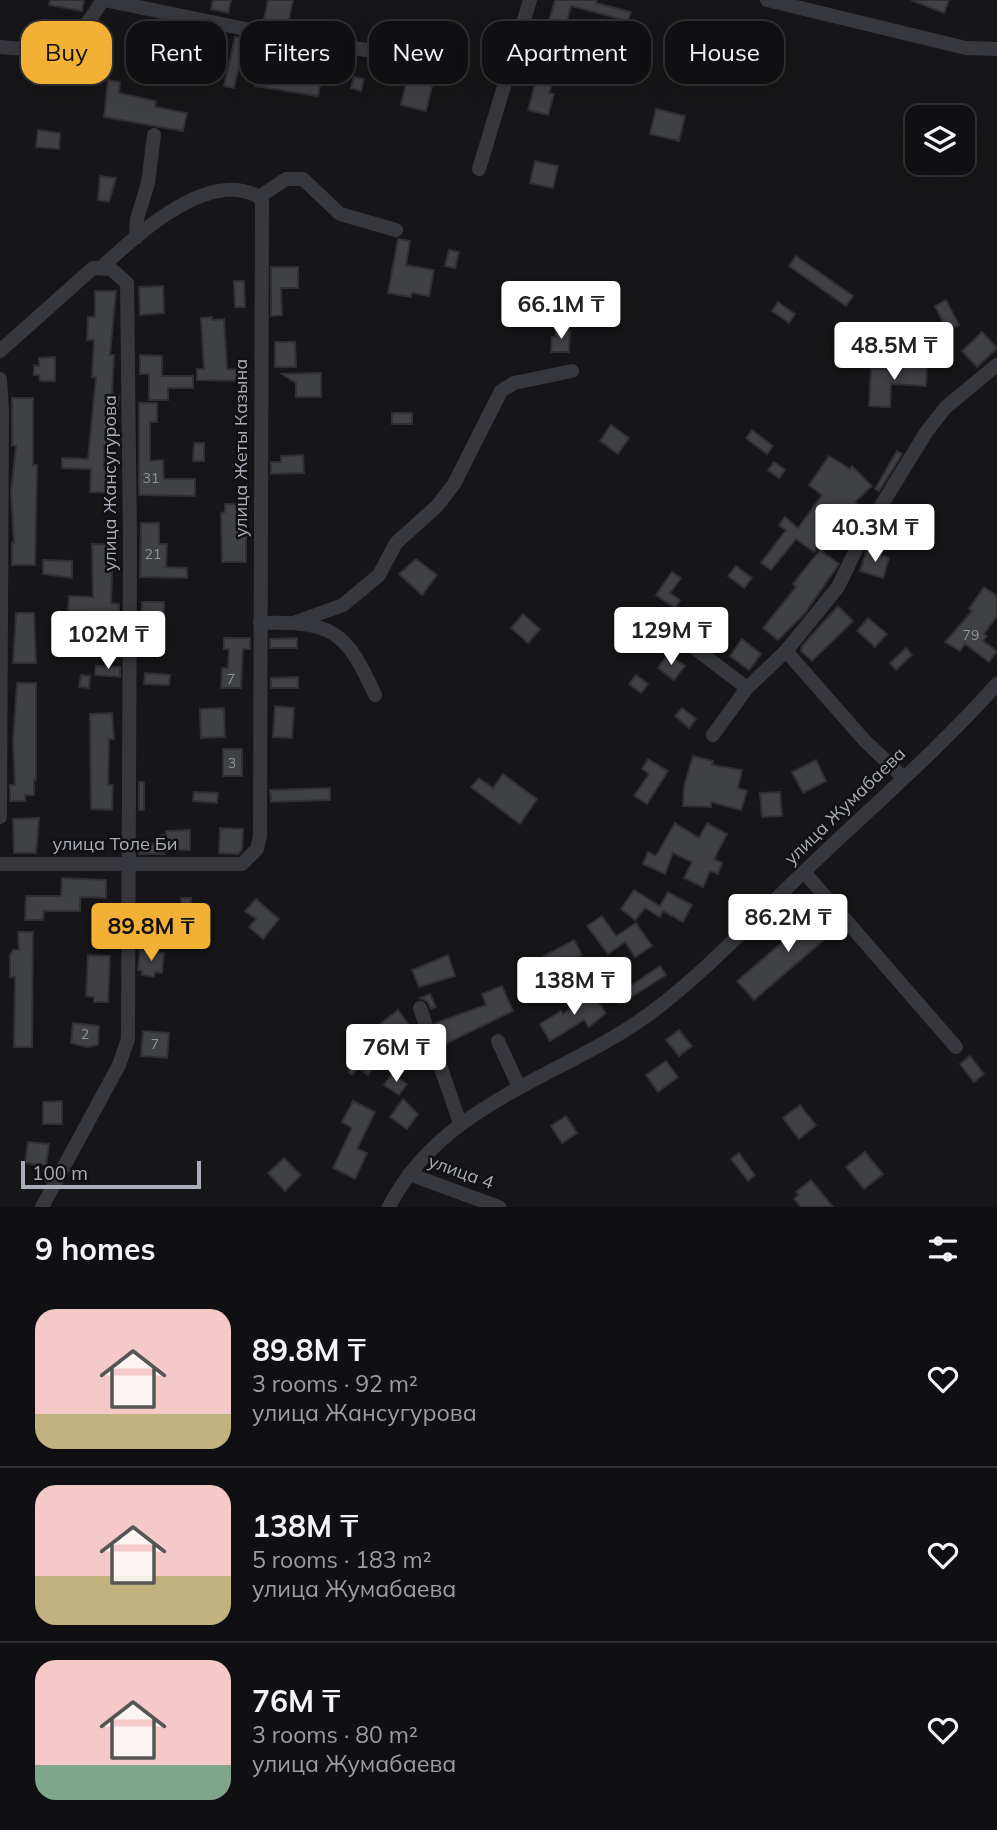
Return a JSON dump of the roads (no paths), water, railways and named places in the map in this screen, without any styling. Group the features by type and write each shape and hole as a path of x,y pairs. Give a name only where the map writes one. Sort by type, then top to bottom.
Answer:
{"street":[{"path":"0,47 27,50 62,45 84,29 103,0 309,42 369,50"},
{"path":"480,169 530,0"},
{"path":"767,0 966,48 997,49"},
{"path":"136,239 137,219 148,183 154,135"},
{"path":"0,351 72,283 93,268 102,267 195,196 230,189 259,197 286,179 303,179 340,214 396,230"},
{"name":"улица Жеты Казына","path":"230,864 242,864 250,859 257,849 260,836 263,213 259,197"},
{"name":"улица Жансугурова","path":"42,1207 119,1065 128,1039 127,283 119,273 102,267"},
{"path":"713,735 747,688 786,651 838,587 863,535 927,430 946,407 997,365"},
{"path":"296,622 343,605 379,575 396,543 437,506 454,484 501,391 514,383 572,371"},
{"path":"0,379 0,817"},
{"path":"260,623 296,622 332,630 347,643 359,659 375,695"},
{"path":"676,634 747,688"},
{"path":"786,651 865,741 903,777"},
{"name":"улица Жумабаева","path":"389,1207 409,1174 460,1123 519,1087 601,1047 689,982 997,684"},
{"name":"улица Толе Би","path":"0,864 230,864"},
{"path":"804,872 956,1047"},
{"path":"420,1008 460,1123"},
{"path":"498,1041 519,1087"},
{"name":"улица 4","path":"409,1174 499,1207"}]}
